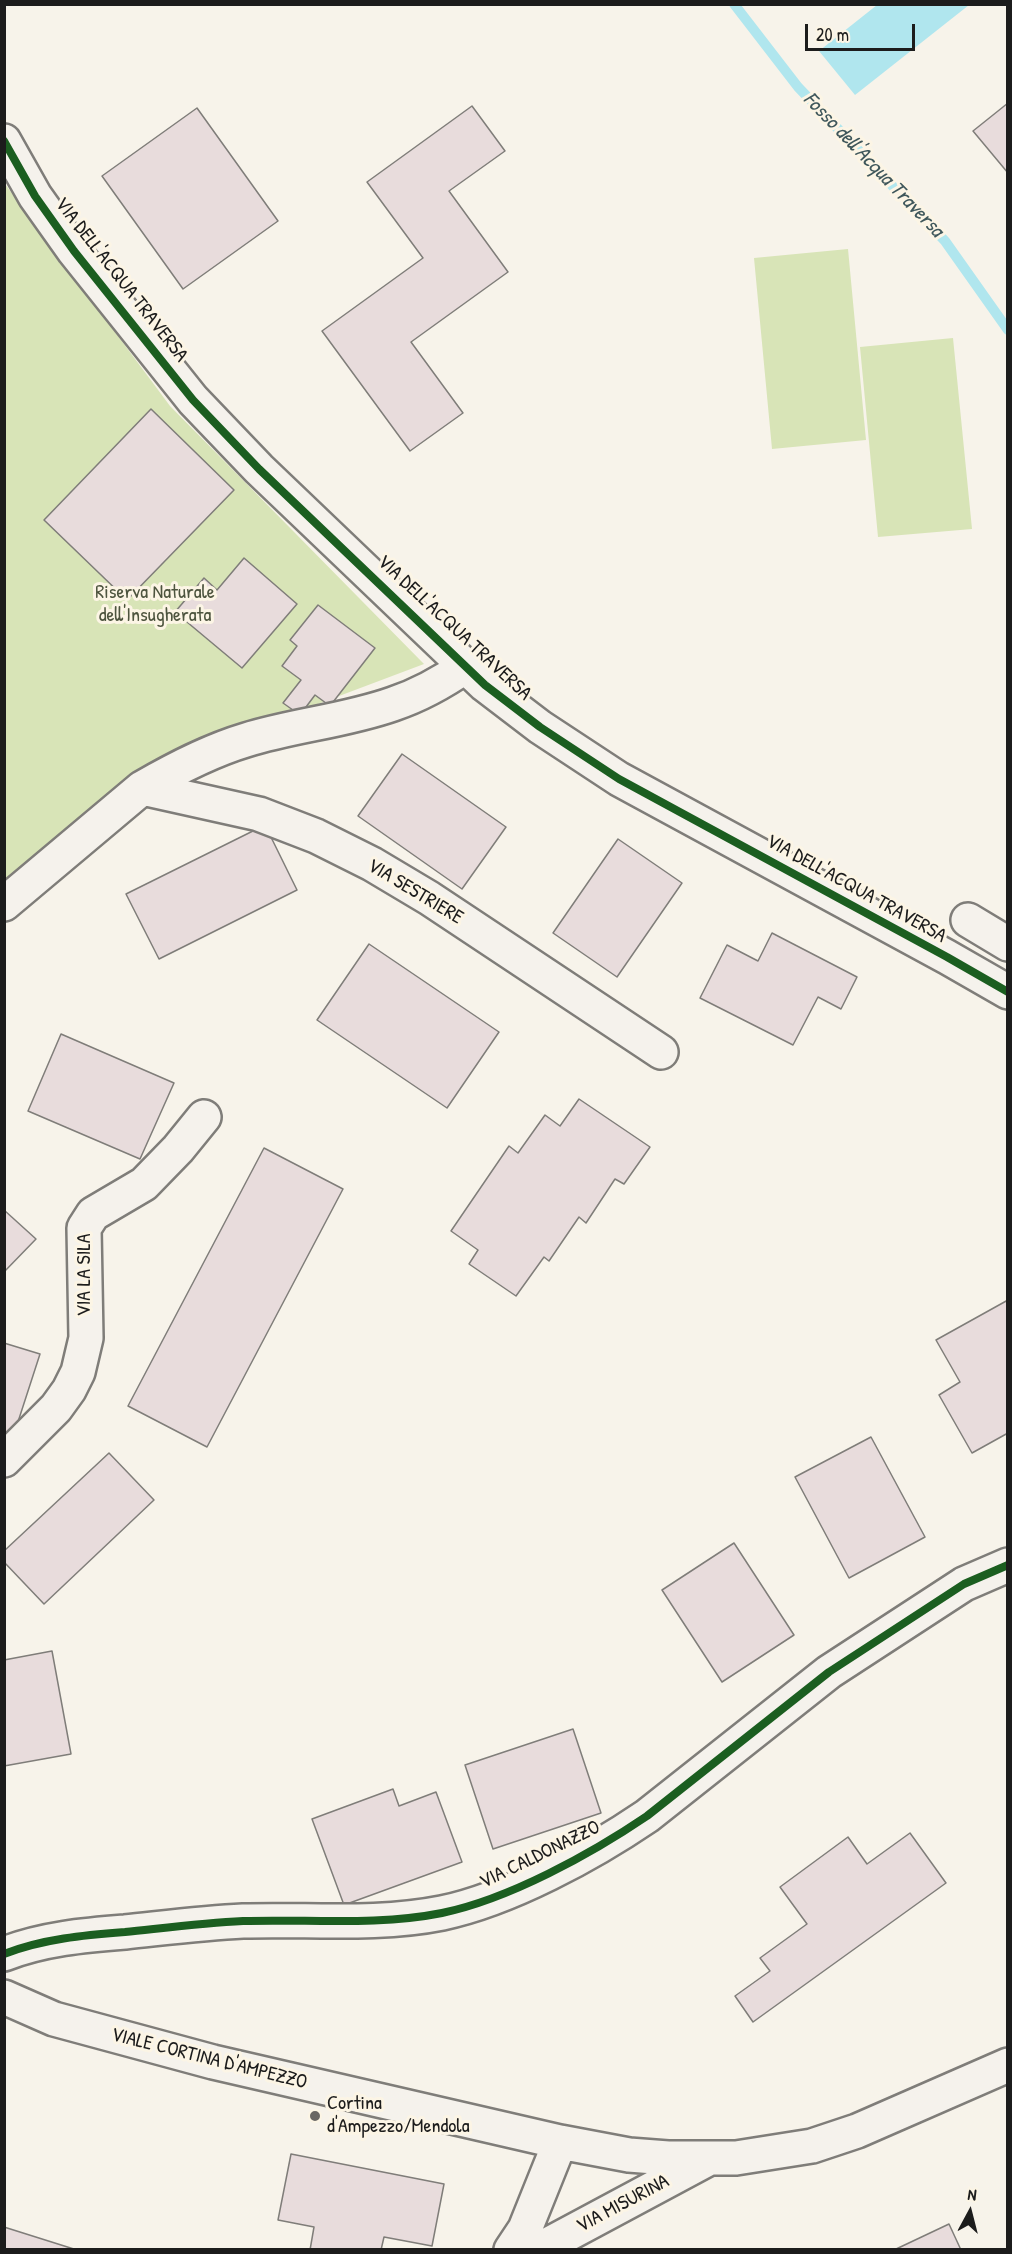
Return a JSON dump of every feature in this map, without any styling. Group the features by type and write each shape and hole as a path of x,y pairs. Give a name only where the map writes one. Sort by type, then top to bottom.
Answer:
{"street":[{"name":"VIA DELL'ACQUA TRAVERSA","path":"4,141 35,196 74,251 194,400 260,469 485,685 531,720 619,779 1008,992"},
{"path":"4,904 142,788 167,774 221,748 248,739 393,705 435,686 466,666"},
{"name":"VIA SESTRIERE","path":"142,788 259,814 315,836 372,864 429,898 661,1052"},
{"path":"968,920 1008,944"},
{"name":"VIA LA SILA","path":"4,1460 56,1408 78,1372 86,1338 82,1245 87,1220 93,1214 144,1184 178,1149 204,1117"},
{"name":"VIA CALDONAZZO","path":"4,1954 70,1938 148,1930 241,1922 401,1919 443,1913 493,1898 597,1848 622,1833 647,1816 829,1672 964,1584 1008,1565"},
{"name":"VIALE CORTINA D'AMPEZZO","path":"4,1996 54,2019 203,2059 560,2142 629,2155 707,2160 736,2158 812,2146 857,2131 1008,2065"},
{"path":"512,2250 525,2229 560,2142"},
{"name":"VIA MISURINA","path":"538,2250 707,2160"}],"green space":[{"name":"Riserva Naturale dell'Insugherata","path":"5,184 170,406 424,664 164,762 5,886"},
{"path":"848,249 866,440 772,449 754,258"},
{"path":"953,338 972,529 878,537 860,347"}],"water":[{"path":"877,5 969,5 855,95 819,51"}],"building":[{"path":"1008,103 1008,173 973,131"},
{"path":"472,106 505,151 449,191 508,272 411,342 463,413 410,451 322,331 423,258 367,182"},
{"path":"197,108 278,221 183,289 102,176"},
{"path":"151,409 234,490 127,600 44,520"},
{"path":"244,558 297,604 242,668 175,612 204,578 217,590"},
{"path":"318,605 375,648 330,706 315,695 300,715 283,703 301,680 282,666 297,646 290,640"},
{"path":"402,754 506,827 462,889 358,816"},
{"path":"265,825 297,890 159,959 126,894"},
{"path":"618,839 682,883 617,977 553,933"},
{"path":"772,933 857,977 841,1009 818,997 793,1045 700,998 727,945 758,961"},
{"path":"369,944 499,1032 447,1108 317,1020"},
{"path":"61,1034 174,1083 140,1159 28,1111"},
{"path":"579,1099 650,1147 624,1184 615,1179 586,1223 579,1217 549,1261 544,1257 516,1296 469,1264 478,1250 451,1231 509,1146 518,1153 545,1115 560,1126"},
{"path":"264,1148 343,1189 207,1447 128,1406"},
{"path":"4,1210 36,1239 4,1272"},
{"path":"1008,1300 1008,1433 972,1453 939,1395 960,1382 936,1340"},
{"path":"4,1343 40,1354 16,1428 4,1438"},
{"path":"871,1437 925,1537 849,1578 795,1477"},
{"path":"109,1453 154,1500 44,1604 4,1562 4,1551"},
{"path":"734,1543 794,1635 722,1682 662,1590"},
{"path":"52,1651 71,1754 4,1766 4,1660"},
{"path":"573,1729 601,1813 493,1849 465,1765"},
{"path":"393,1789 399,1806 436,1792 462,1862 344,1905 312,1819"},
{"path":"910,1833 946,1883 753,2022 735,1996 770,1971 760,1958 807,1924 780,1887 848,1837 867,1864"},
{"path":"291,2154 444,2184 432,2246 384,2237 381,2250 310,2250 314,2227 278,2220"},
{"path":"949,2224 961,2250 894,2250"},
{"path":"4,2227 77,2250 4,2250"}],"waterway":[{"name":"Fosso dell'Acqua Traversa","path":"734,4 798,87 945,241 1008,330"}],"cycle path":[{"path":"4,141 35,196 74,251 193,400 259,469 485,685 540,727 619,779 1008,992"},
{"path":"4,1954 64,1939 198,1924 243,1921 368,1921 417,1917 442,1913 494,1897 575,1860 625,1831 829,1672 964,1584 1008,1565"}],"place":[{"name":"Cortina d'Ampezzo/Mendola","path":"315,2116"}]}
